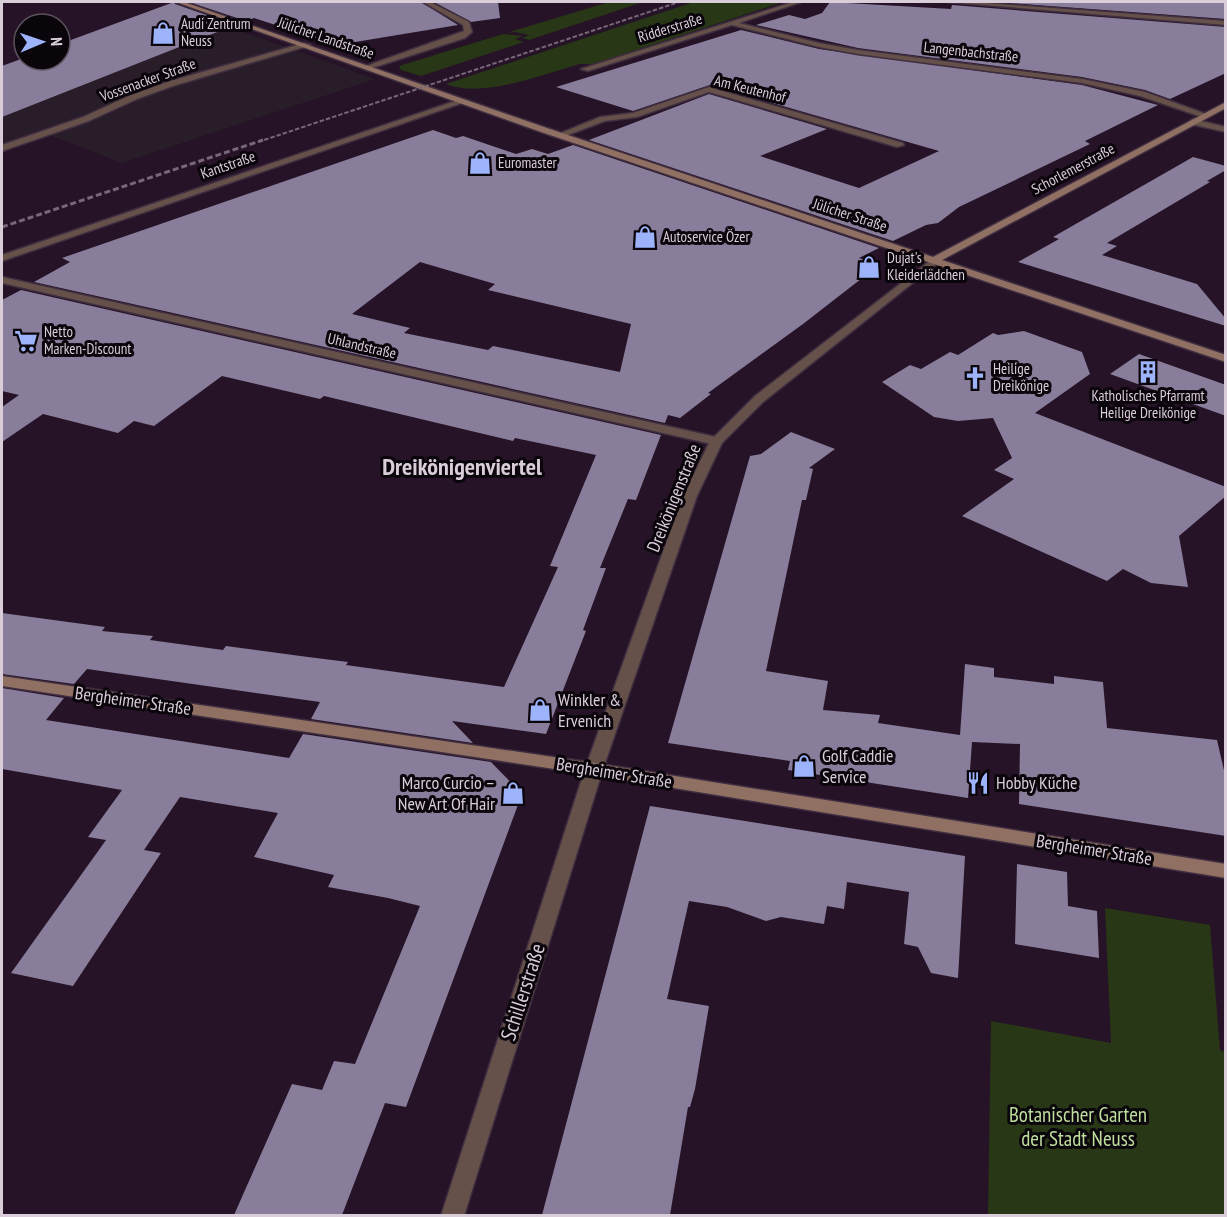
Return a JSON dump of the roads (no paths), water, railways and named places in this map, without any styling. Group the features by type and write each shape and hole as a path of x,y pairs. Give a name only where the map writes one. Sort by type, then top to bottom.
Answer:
{"main road":[{"name":"Jülicher Landstraße","path":"179,2 464,101"},
{"name":"Jülicher Straße","path":"464,101 1226,359"},
{"name":"Schorlemerstraße","path":"935,260 1226,105"},
{"name":"Bergheimer Straße","path":"2,681 594,769 1226,871"}],"street":[{"path":"369,68 468,32 466,24 426,2"},
{"name":"Ridderstraße","path":"585,69 798,2"},
{"path":"951,2 1226,23"},
{"name":"Langenbachstraße","path":"732,23 858,52 1082,81 1142,94 1205,116"},
{"name":"Vossenacker Straße","path":"3,146 86,119 134,97 170,84 307,45"},
{"name":"Am Keutenhof","path":"560,135 603,119 634,115 709,89 900,145"},
{"name":"Kantstraße","path":"2,258 464,101"},
{"path":"1193,122 1226,130"},
{"name":"Dreikönigenstraße","path":"594,769 690,496 716,441 759,399 935,260"},
{"name":"Uhlandstraße","path":"2,280 716,441"},
{"name":"Schillerstraße","path":"452,1215 594,769"}],"railway":[{"path":"258,142 679,2"},
{"path":"2,227 263,140"}],"place":[{"name":"Audi Zentrum Neuss","path":"163,33"},
{"name":"Euromaster","path":"480,163"},
{"name":"Autoservice Özer","path":"645,237"},
{"name":"Dujat's Kleiderlädchen","path":"869,267"},
{"name":"Netto Marken-Discount","path":"26,341"},
{"name":"Katholisches Pfarramt Heilige Dreikönige","path":"1148,372"},
{"name":"Heilige Dreikönige","path":"975,378"},
{"name":"Winkler & Ervenich","path":"540,710"},
{"name":"Golf Caddie Service","path":"804,766"},
{"name":"Hobby Küche","path":"978,783"},
{"name":"Marco Curcio – New Art Of Hair","path":"513,793"}],"district":[{"name":"Dreikönigenviertel","path":"462,467"}],"park label":[{"name":"Botanischer Garten der Stadt Neuss","path":"1078,1127"}]}
